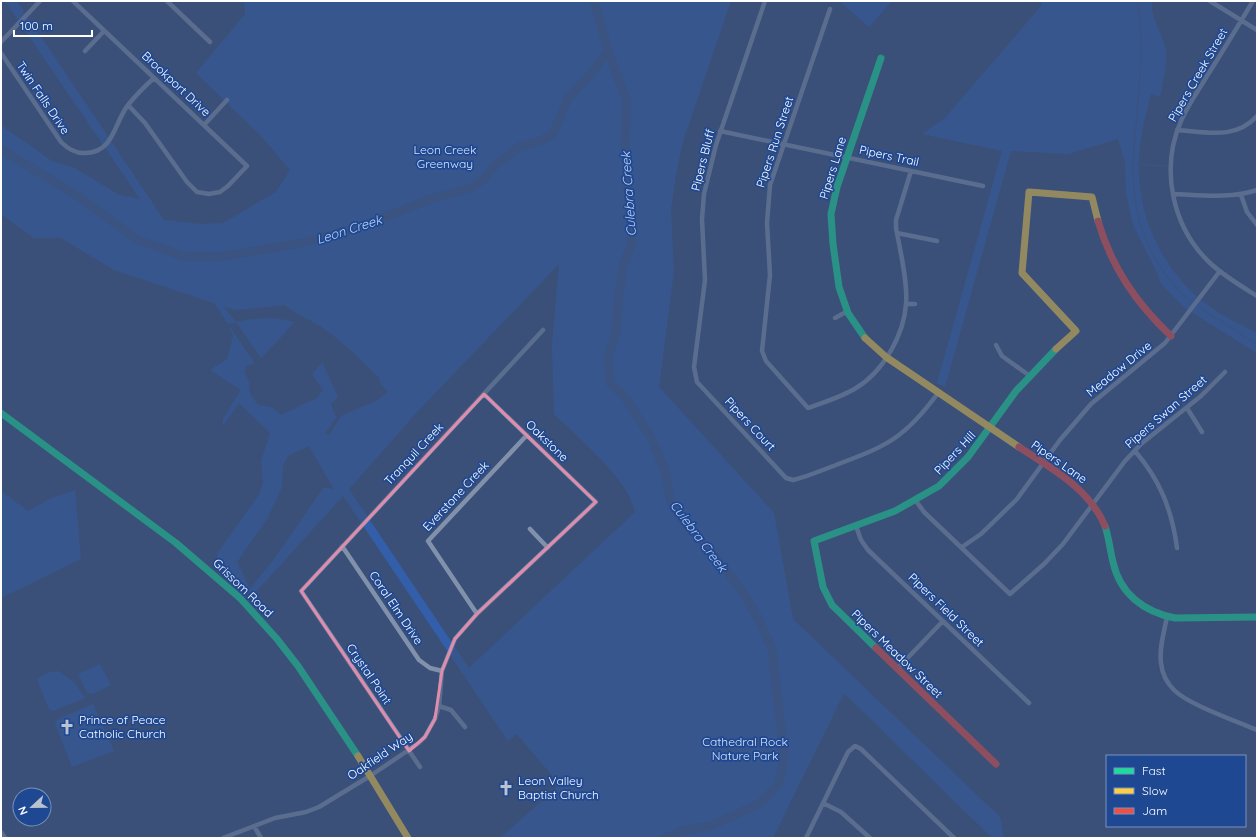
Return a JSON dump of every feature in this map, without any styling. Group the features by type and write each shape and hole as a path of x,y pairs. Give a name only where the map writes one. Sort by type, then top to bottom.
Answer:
{"street":[{"path":"1,42 40,1"},
{"name":"Brookport Drive","path":"73,1 248,166 220,192 209,194 197,192 187,182 145,123 128,104"},
{"path":"167,1 210,42"},
{"name":"Pipers Bluff","path":"696,378 694,367 705,280 702,219 704,194 709,167 720,131 765,1"},
{"path":"1210,1 1257,30"},
{"name":"Pipers Creek Street","path":"1253,1 1187,108 1177,130 1171,158 1173,194 1178,216 1190,239 1206,259 1220,271 1257,296"},
{"name":"Pipers Run Street","path":"830,9 770,185 767,206 770,275 761,344 763,356 808,408 842,396 858,387 871,376 886,357"},
{"path":"85,51 104,30"},
{"name":"Twin Falls Drive","path":"1,53 61,142 66,147 76,152 90,153 105,146 111,139 128,104 154,78"},
{"name":"Pipers Lane","path":"881,58 838,183 832,220 838,288 846,312 859,334 886,357 1077,487 1093,504 1106,530 1114,568 1123,587 1142,607 1155,614 1182,619 1246,616 1257,617"},
{"path":"204,125 227,100"},
{"path":"1177,130 1229,133 1245,126 1257,116"},
{"name":"Pipers Trail","path":"720,131 983,186"},
{"path":"886,357 901,329 906,304 896,220 911,171"},
{"path":"1173,194 1241,195 1257,190"},
{"name":"Pipers Hill","path":"814,541 856,526 916,501 940,485 971,454 1008,402 1030,376 1076,331 1022,273 1029,192 1092,197 1100,233 1113,267 1136,301 1170,336"},
{"path":"1241,195 1247,212 1257,225"},
{"path":"897,233 937,241"},
{"name":"Meadow Drive","path":"962,547 996,521 1017,499 1044,464 1060,440 1091,404 1119,379 1152,355 1170,336 1220,271"},
{"path":"906,304 915,304"},
{"path":"835,318 846,312"},
{"name":"Tranquil Creek","path":"301,591 543,330"},
{"path":"996,345 1002,356 1030,376"},
{"name":"Pipers Swan Street","path":"962,547 1010,594 1044,564 1063,544 1125,461 1164,424 1206,392 1225,372"},
{"name":"Pipers Court","path":"696,378 786,478 793,480 866,454 887,444 905,431 921,416 938,393"},
{"name":"Oakstone","path":"484,394 596,502"},
{"path":"1186,408 1202,432"},
{"name":"Grissom Road","path":"1,412 174,540 239,598 271,631 304,672 338,722 408,838"},
{"name":"Everstone Creek","path":"477,614 428,541 527,435"},
{"path":"1135,451 1155,477 1163,492 1174,524 1177,548"},
{"path":"916,501 924,512 962,547"},
{"name":"Oakfield Way","path":"223,838 275,818 313,810 409,751 428,732 435,718 439,706 442,671 455,639 477,614 596,502"},
{"name":"Pipers Field Street","path":"856,526 861,540 868,550 1029,703"},
{"path":"530,529 548,548"},
{"name":"Pipers Meadow Street","path":"814,541 823,587 829,601 996,764"},
{"name":"Coral Elm Drive","path":"342,546 419,660 430,668 442,671"},
{"name":"Crystal Point","path":"301,591 420,767"},
{"path":"1167,617 1161,646 1161,662 1163,673 1171,687 1190,701 1257,730"},
{"path":"897,669 943,621"},
{"path":"439,706 451,710 466,727"},
{"path":"806,838 848,752 855,746 861,749 954,838"},
{"path":"823,803 841,812 870,838"},
{"path":"254,826 261,838"},
{"path":"1,832 5,838"}],"highlighted area":[{"path":"484,394 596,502 477,614 455,639 442,671 435,719 425,737 409,751 301,591"}],"green space":[{"name":"Leon Creek Greenway","path":"5,1 17,1 164,220 201,224 223,223 276,192 290,170 262,137 196,73 245,14 244,1 731,1 683,141 676,175 671,209 674,272 659,387 774,513 793,619 1000,817 1004,838 992,838 844,693 773,838 500,838 560,785 517,734 508,741 343,496 253,595 242,590 221,569 217,554 260,493 263,483 261,461 270,433 239,403 223,426 223,419 241,390 210,370 227,359 233,336 228,324 214,303 114,270 61,238 34,238 1,214 1,125 52,161 75,168 119,195 140,199","holes":["559,264 552,345 554,414 589,447 613,473 631,499 635,512 469,668 349,489 418,411","285,305 294,312 323,328 345,345 379,378 381,384 388,392 378,400 341,416 329,435 325,433 336,418 331,404 338,397 322,362 312,374 323,390 317,398 281,415 272,407 258,405 250,394 249,382 244,371 247,365 255,364 228,324 236,322 224,307 236,310","309,446 334,489 324,487 274,559 250,589 237,562 267,519 282,487 283,465 289,455"]},
{"path":"839,1 892,1 869,27"},
{"path":"1039,1 1152,1 1153,14 1166,51 1166,68 1160,97 1151,94 1140,145 1140,190 1145,212 1152,234 1162,254 1174,272 1189,289 1206,304 1224,316 1257,333 1257,353 1185,308 1161,284 1157,272 1133,225 1126,193 1125,162 1118,139 1068,154 1011,151 945,387 937,383 1002,151 922,134 944,119 1042,5"},
{"path":"265,318 294,322 282,336 261,358 236,322"},
{"path":"75,490 81,559 1,598 1,491 28,511 52,498"},
{"path":"100,664 111,685 92,694 87,692 78,674"},
{"path":"58,671 74,682 85,698 53,711 49,709 37,679 47,673"},
{"path":"93,704 114,751 72,767 55,723 58,719"}],"waterway":[{"name":"Culebra Creek","path":"594,1 608,51 627,102 625,145 632,243 623,266 616,332 608,358 610,383 625,397 652,439 665,471 671,502 680,517 720,562 744,594 758,618 772,649 784,756 779,784 759,804 710,826 681,831 666,838"},
{"path":"1137,1 1141,42 1140,82 1134,159 1135,196 1143,232 1161,267 1191,302"},
{"name":"Leon Creek","path":"1,149 79,197 138,240 183,256 218,257 302,243 359,227 431,199 471,188 484,179 493,167 519,147 542,140 553,134 568,98 590,75 608,51"},
{"path":"1132,164 1166,166"},
{"path":"1200,308 1257,344"}],"traffic: fast":[{"path":"865,338 848,313 839,287 833,244 831,214 837,187 881,58"},
{"path":"876,648 832,605 823,587 814,541 895,511 939,486 968,457 1016,391 1056,349"},
{"path":"1,413 176,543 240,598 277,639 298,666 358,756"},
{"path":"1105,526 1116,573 1128,592 1135,600 1144,606 1153,611 1175,618 1257,617"}],"traffic: slow":[{"path":"1056,349 1076,331 1022,273 1029,192 1092,197 1098,221"},
{"path":"865,338 886,357 1019,447"},
{"path":"358,756 408,838"}],"traffic: jam":[{"path":"1098,221 1110,254 1127,284 1136,298 1158,324 1171,336"},
{"path":"1019,447 1068,480 1079,490 1098,513 1105,526"},
{"path":"876,648 996,764"}],"place":[{"name":"Prince of Peace Catholic Church","path":"67,727"},
{"name":"Leon Valley Baptist Church","path":"506,788"}],"park label":[{"name":"Cathedral Rock Nature Park","path":"745,749"}]}
